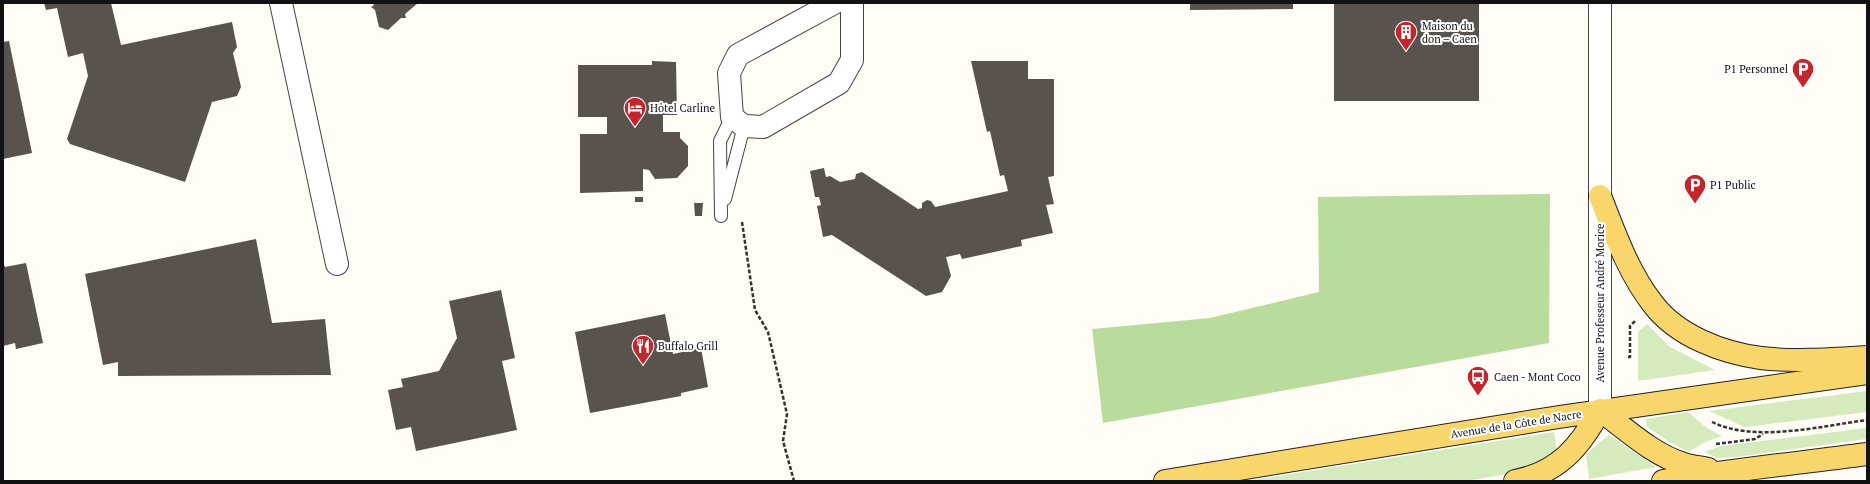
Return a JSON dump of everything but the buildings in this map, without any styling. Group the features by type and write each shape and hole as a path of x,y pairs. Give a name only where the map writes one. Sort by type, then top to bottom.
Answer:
{"main road":[{"path":"1600,196 1626,261 1653,305 1678,329 1709,346 1761,358 1821,359 1867,357"},
{"name":"Avenue de la Côte de Nacre","path":"1165,481 1600,410 1867,373"},
{"path":"1515,481 1530,478 1558,464 1568,456 1590,430 1600,410 1663,454 1684,464 1722,471"},
{"path":"1663,481 1722,471 1759,469 1867,454"}],"street":[{"path":"281,3 337,264"},
{"path":"834,3 738,55 729,73 738,122 763,127 839,83 852,60 852,3"},
{"name":"Avenue Professeur André Morice","path":"1600,3 1600,410"}],"lane":[{"path":"738,122 721,216 720,141 738,122"}],"path":[{"path":"741,216 755,310 768,332 787,414 783,441 794,481"},
{"path":"1628,357 1630,357 1630,326 1638,318"},
{"path":"1764,433 1867,420"}],"green space":[{"path":"1550,194 1549,343 1103,423 1092,329 1210,318 1319,292 1318,197"},
{"path":"1647,324 1670,347 1715,370 1638,381 1638,332"},
{"path":"1867,391 1867,412 1745,427 1709,411"},
{"path":"1688,412 1707,428 1722,436 1703,443 1689,452 1671,443 1647,427 1646,419"},
{"path":"1867,428 1867,439 1736,457 1717,458 1704,452 1721,446"},
{"path":"1554,432 1558,457 1526,471 1466,481 1247,481"},
{"path":"1609,435 1656,467 1589,479 1586,454"}],"place":[{"name":"Maison du don – Caen","path":"1406,52"},
{"name":"P1 Personnel","path":"1803,88"},
{"name":"Hôtel Carline","path":"635,128"},
{"name":"P1 Public","path":"1695,204"},
{"name":"Buffalo Grill","path":"643,366"},
{"name":"Caen - Mont Coco","path":"1478,396"}]}
